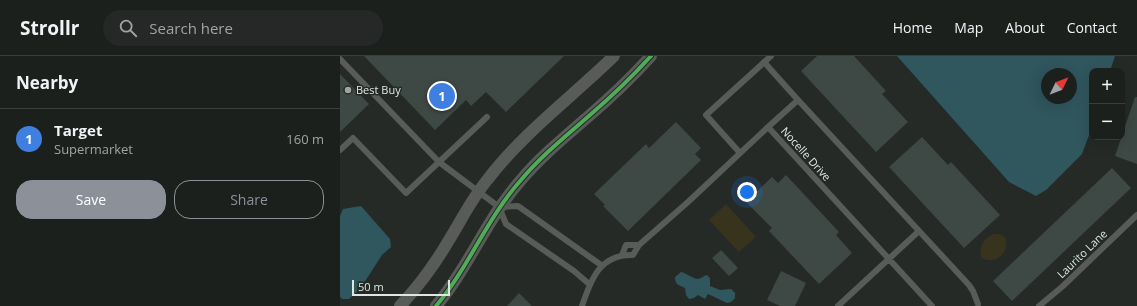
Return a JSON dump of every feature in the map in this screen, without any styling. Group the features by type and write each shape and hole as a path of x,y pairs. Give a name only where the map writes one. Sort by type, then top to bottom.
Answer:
{"street":[{"path":"400,306 422,280 479,191 502,161 531,130 585,84 614,56"},
{"path":"436,306 468,260 500,207 520,180 536,163 608,99 651,56"}],"lane":[{"path":"740,153 706,115 771,56"},
{"path":"340,59 439,162 500,207 506,224 574,271 589,284"},
{"path":"764,62 969,285 978,305"},
{"path":"768,128 798,100"},
{"path":"340,150 353,138 406,193 487,117"},
{"name":"Nocelle Drive","path":"582,306 589,284 602,265 622,255 633,255 639,245 768,128 932,306"},
{"path":"500,207 520,207 602,265"},
{"name":"Laurito Lane","path":"1039,306 1063,286 1137,215"},
{"path":"838,306 919,231"},
{"name":"Nocelle Drive","path":"622,255 626,245 639,245"}],"shaded area":[{"path":"726,204 756,237 739,252 709,220"},
{"path":"994,234 1000,234 1005,237 1006,247 1001,256 997,259 987,260 982,258 980,250 984,240"}],"water":[{"path":"897,56 1115,56 1111,68 1089,68 1089,135 1082,154 1046,190 1036,196 1009,182"},
{"path":"361,206 390,239 391,247 382,255 360,289 349,299 342,299 340,297 340,216 343,209"},
{"path":"681,272 697,279 707,275 710,278 710,286 720,290 731,289 735,293 735,298 731,302 727,303 708,294 705,299 698,295 689,299 686,295 685,288 676,282 675,277"}],"building":[{"path":"364,56 564,56 506,112 486,92 471,106 466,100 435,130"},
{"path":"817,56 854,56 886,91 882,94 908,122 876,152 801,71"},
{"name":"Best Buy","path":"340,74 369,104 340,132"},
{"path":"1135,97 1137,97 1137,164 1115,156 1120,140 1125,140 1125,126"},
{"path":"676,122 701,148 695,154 701,160 628,231 603,206 605,205 594,194 646,144 649,148"},
{"path":"922,137 948,165 951,162 1000,215 964,248 889,167"},
{"path":"1112,168 1131,188 1012,301 993,281"},
{"path":"786,175 839,232 836,235 852,253 819,284 769,231 772,228 746,202 772,177 778,183"},
{"path":"721,250 738,268 729,276 712,258"},
{"path":"781,271 806,283 795,306 780,306 767,300"},
{"path":"519,293 532,306 507,306"}],"cycle path":[{"path":"436,306 448,291 498,210 521,180 545,154 614,94 651,56"}],"place":[{"name":"Best Buy","path":"348,90"},
{"name":"Target","path":"442,96"}]}
